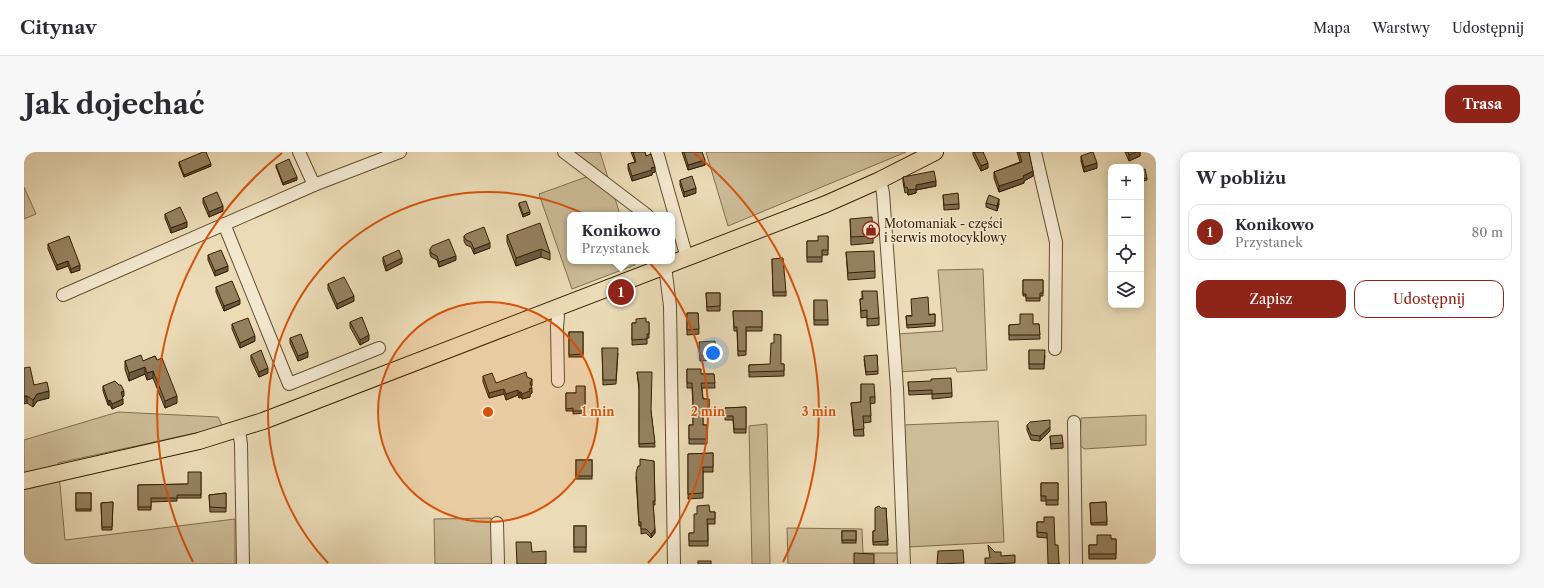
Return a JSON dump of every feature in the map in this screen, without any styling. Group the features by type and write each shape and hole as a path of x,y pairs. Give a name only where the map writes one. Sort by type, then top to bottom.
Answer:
{"main road":[{"path":"675,262 826,204 880,180 936,152"},
{"path":"24,481 239,430 670,264"}],"street":[{"path":"299,152 318,184"},
{"path":"308,152 318,184"},
{"path":"63,295 318,184 400,152"},
{"path":"564,152 643,212"},
{"path":"657,152 674,212"},
{"path":"1035,152 1056,242 1055,349"},
{"path":"880,180 883,193 891,286 897,388 904,564"},
{"path":"675,214 687,258"},
{"path":"224,224 289,384 379,348"},
{"path":"675,236 683,242"},
{"path":"665,266 670,306 674,564"},
{"path":"555,309 558,316 558,381"},
{"path":"1074,422 1076,564"},
{"path":"239,430 241,444 243,564"},
{"path":"497,523 498,564"}],"shaded area":[{"path":"571,152 600,152 609,181"},
{"path":"706,152 906,152 728,226"},
{"path":"589,176 614,195 619,212 567,212 567,264 635,265 572,289 539,194"},
{"path":"24,187 36,214 24,219"},
{"path":"983,269 987,370 957,372 956,368 899,372 897,334 943,331 938,270"},
{"path":"118,412 218,417 223,427 58,463 65,540 235,519 235,564 24,564 24,440"},
{"path":"1146,415 1146,445 1084,449 1080,445 1081,418"},
{"path":"998,421 1004,542 908,547 902,425"},
{"path":"767,424 770,564 752,564 749,426"},
{"path":"491,518 493,564 435,564 434,519"},
{"path":"787,528 862,529 863,553 900,553 900,564 788,564"}],"building":[{"path":"206,152 211,164 184,175 179,162"},
{"path":"633,152 645,152 646,156 651,154 655,167 651,168 652,170 632,176 628,164 636,162"},
{"path":"684,152 702,152 705,160 688,165"},
{"path":"974,152 983,152 988,163 981,166"},
{"path":"1019,152 1029,152 1033,171 1023,176 1024,178 999,186 994,172 1022,162"},
{"path":"1092,152 1097,163 1084,167 1081,156"},
{"path":"1128,152 1136,152 1129,155"},
{"path":"289,159 297,177 283,183 276,165"},
{"path":"1144,169 1147,178 1144,178"},
{"path":"934,171 936,181 916,185 916,189 908,190 907,187 905,188 903,177"},
{"path":"692,176 696,188 684,192 680,180"},
{"path":"217,192 223,206 209,212 203,198"},
{"path":"958,193 959,204 944,205 943,195"},
{"path":"989,195 999,199 997,206 986,203"},
{"path":"526,201 530,212 523,214 519,203"},
{"path":"180,207 187,222 171,228 165,214"},
{"path":"872,217 873,236 851,237 850,219"},
{"path":"540,223 550,253 541,249 516,258 507,235"},
{"path":"484,227 490,243 474,249 471,242 466,240 464,236"},
{"path":"69,236 80,265 71,269 68,261 57,265 48,244"},
{"path":"818,236 828,236 828,250 822,250 822,257 807,257 807,241 818,241"},
{"path":"449,239 456,256 439,262 437,256 431,253 430,249 432,246"},
{"path":"221,250 228,266 215,271 208,255"},
{"path":"399,250 402,258 386,266 383,257"},
{"path":"874,251 875,271 848,273 846,252"},
{"path":"783,258 786,292 773,292 772,259"},
{"path":"344,277 354,296 337,304 328,284"},
{"path":"1023,280 1043,280 1043,293 1040,293 1040,298 1026,298 1026,294 1023,294"},
{"path":"232,281 240,300 224,306 216,287"},
{"path":"862,291 877,291 879,318 867,319 867,310 861,311 860,299 863,299"},
{"path":"706,293 720,293 720,306 707,307"},
{"path":"928,297 929,315 935,314 935,323 907,325 906,316 912,316 911,299"},
{"path":"814,300 827,300 828,320 814,320"},
{"path":"733,311 762,311 762,327 746,327 746,351 738,351 737,327 734,327"},
{"path":"687,313 698,313 699,329 687,330"},
{"path":"1020,314 1033,314 1033,324 1039,324 1040,335 1009,335 1009,325 1020,324"},
{"path":"362,317 369,335 360,340 350,322"},
{"path":"248,318 255,336 240,343 232,324"},
{"path":"646,318 646,322 649,322 649,334 647,334 647,339 632,340 632,323 636,323 636,319"},
{"path":"569,332 583,332 583,354 569,355"},
{"path":"301,334 308,352 298,356 290,338"},
{"path":"774,334 781,335 781,364 784,364 784,371 749,372 749,365 770,364 771,343 774,343"},
{"path":"715,341 716,355 700,356 699,342"},
{"path":"602,348 618,348 616,380 603,380"},
{"path":"261,350 268,368 259,372 251,355"},
{"path":"1029,350 1045,350 1044,364 1029,364"},
{"path":"141,355 143,361 155,356 157,360 162,358 177,396 165,401 153,371 147,373 145,367 129,373 125,361"},
{"path":"877,355 878,371 866,372 864,356"},
{"path":"30,367 34,385 47,382 49,391 37,394 33,400 27,396 24,396 24,368"},
{"path":"687,369 701,369 701,374 714,374 715,383 701,383 703,399 709,399 709,409 703,409 703,425 707,425 707,439 689,439 689,425 693,425 693,399 692,383 687,383"},
{"path":"526,372 527,377 532,379 530,383 532,388 529,389 530,391 522,394 518,390 506,394 504,389 489,393 483,376 492,373 496,383"},
{"path":"637,372 652,372 651,411 655,443 639,444 639,385"},
{"path":"951,378 952,393 932,394 932,390 909,391 908,382"},
{"path":"115,381 121,385 124,391 121,392 123,399 112,404 110,400 108,401 103,386"},
{"path":"861,384 874,384 875,397 870,397 871,416 863,416 864,429 854,430 851,403 861,402"},
{"path":"576,386 585,386 585,411 573,411 573,408 566,409 566,393 576,393"},
{"path":"746,407 746,429 734,429 733,416 725,416 725,408"},
{"path":"1050,420 1050,427 1040,436 1031,435 1027,425 1030,422"},
{"path":"1062,435 1063,443 1051,444 1050,436"},
{"path":"713,453 713,467 703,467 703,493 688,494 688,454"},
{"path":"640,459 654,461 655,501 653,501 655,529 651,534 646,529 641,529 641,522 639,522 636,473 638,466 640,466"},
{"path":"576,460 592,460 592,476 576,476"},
{"path":"188,472 201,472 201,495 177,495 177,498 151,498 151,507 138,507 138,485 188,484"},
{"path":"1041,483 1058,483 1058,500 1046,500 1046,496 1041,496"},
{"path":"76,493 91,493 91,509 76,509"},
{"path":"226,493 226,508 210,507 209,495"},
{"path":"113,502 112,527 102,527 101,503"},
{"path":"1106,502 1107,522 1091,523 1090,503"},
{"path":"709,505 710,512 715,512 715,519 707,519 708,541 689,541 689,533 694,533 694,514 697,514 697,506"},
{"path":"879,506 881,508 886,508 888,541 873,542 873,531 875,531 875,508"},
{"path":"1044,517 1054,517 1055,545 1058,545 1059,564 1048,564 1047,533 1037,532 1037,522 1044,522"},
{"path":"574,526 586,526 586,547 574,547"},
{"path":"842,531 856,531 856,540 842,540"},
{"path":"1097,535 1111,535 1111,539 1116,539 1116,554 1089,554 1089,545 1097,545"},
{"path":"516,542 531,542 532,552 546,551 546,564 517,564"},
{"path":"988,545 995,552 1001,552 1001,556 1015,555 1015,563 985,564 985,558 990,558"},
{"path":"963,550 964,563 937,564 938,551"},
{"path":"854,553 874,554 874,564 854,564"},
{"path":"698,561 711,561 711,564 698,564"}],"place":[{"name":"Motomaniak - części i serwis motocyklowy","path":"871,230"},
{"name":"Konikowo","path":"621,292"}]}
